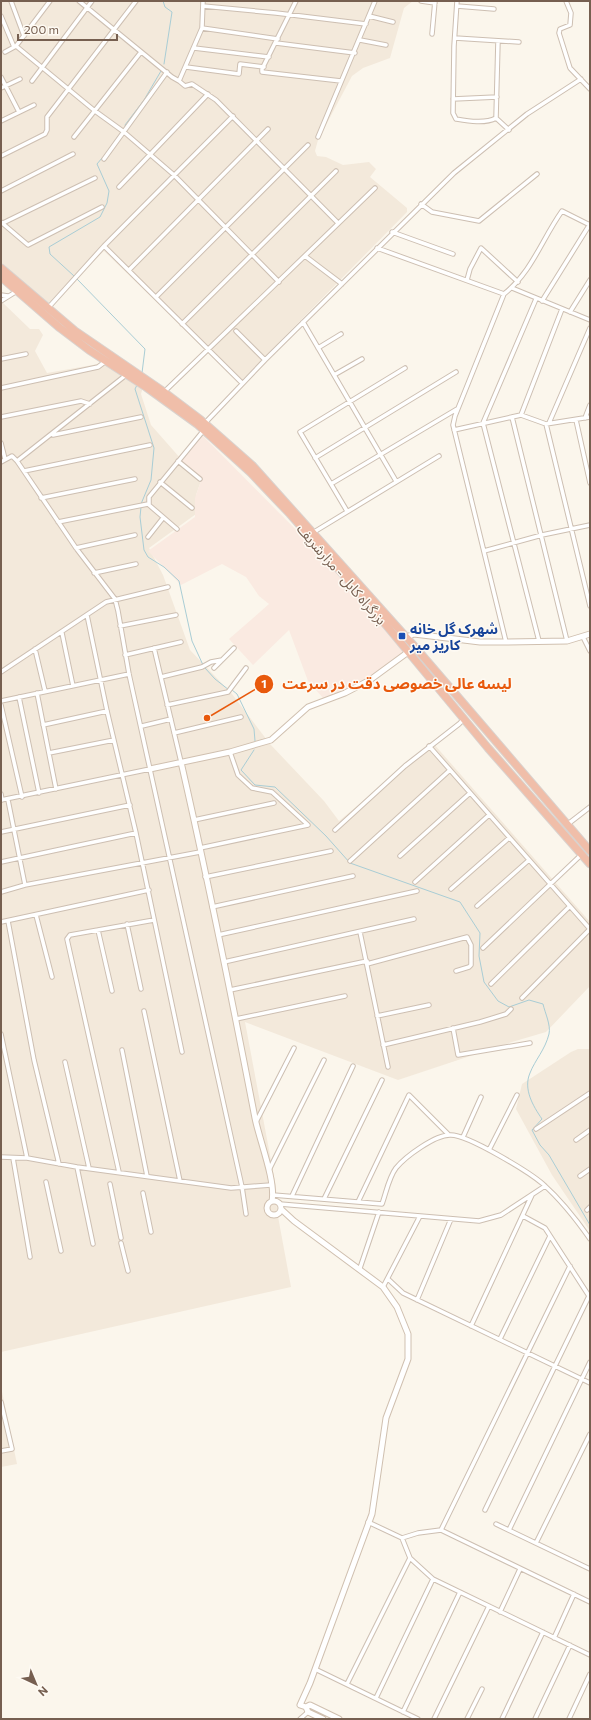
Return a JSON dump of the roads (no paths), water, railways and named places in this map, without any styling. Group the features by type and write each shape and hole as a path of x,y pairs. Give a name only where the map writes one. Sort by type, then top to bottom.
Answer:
{"highway":[{"path":"1,268 19,289 106,361 127,374 136,377"},
{"path":"1,277 47,309 62,325 136,377"},
{"name":"بزرگراه کابل - مزارشریف","path":"136,377 165,395 252,465 273,492 353,580 403,639 568,824 590,851"},
{"name":"بزرگراه کابل - مزارشریف","path":"273,492 314,532 327,552"},
{"name":"بزرگراه کابل - مزارشریف","path":"412,649 464,719 590,864"}],"street":[{"path":"11,1 24,36"},
{"path":"5,52 15,47 50,1"},
{"path":"79,1 172,77 185,86 192,84 216,100 338,223"},
{"path":"32,81 92,1"},
{"path":"1,156 45,134 47,130 47,118 113,29 136,1"},
{"path":"179,81 202,28 203,1"},
{"path":"296,1 262,72 341,81"},
{"path":"318,137 341,81 355,53 375,1"},
{"path":"421,1 435,2 432,34"},
{"path":"457,1 453,113 456,119 480,121 496,118"},
{"path":"566,1 571,12 570,25 560,29 559,33 570,68 590,89"},
{"path":"203,6 366,24"},
{"path":"457,6 494,9"},
{"path":"1,16 15,47 95,111 124,132 174,175 198,202 254,254 279,282"},
{"path":"369,16 393,22"},
{"path":"202,28 278,39"},
{"path":"455,38 519,42"},
{"path":"360,40 386,45"},
{"path":"498,41 496,118 509,130"},
{"path":"276,43 355,53"},
{"path":"194,48 268,57"},
{"path":"74,137 141,52"},
{"path":"186,67 239,74 240,64 264,67"},
{"path":"104,159 166,72"},
{"path":"1,77 19,112"},
{"path":"1,88 20,79"},
{"path":"147,504 150,496 178,461 202,424 392,232 481,150 509,130 527,114 581,79"},
{"path":"119,186 208,94"},
{"path":"453,98 496,97"},
{"path":"1,121 34,105"},
{"path":"47,309 104,246 233,116"},
{"path":"129,270 198,202 268,129"},
{"path":"156,297 308,145"},
{"path":"1,190 73,154"},
{"path":"182,324 336,171"},
{"path":"421,204 432,212 479,221 537,174"},
{"path":"95,178 2,222 28,245 102,207"},
{"path":"165,395 208,350 375,188"},
{"path":"506,642 453,425 458,408 504,294 518,282 538,255 562,211 590,224 542,301"},
{"path":"392,232 453,254"},
{"path":"104,246 242,382"},
{"path":"377,248 504,294"},
{"path":"467,280 470,269 481,248 518,282"},
{"path":"305,256 342,284"},
{"path":"570,312 590,280"},
{"path":"512,288 590,320"},
{"path":"1,301 19,289"},
{"path":"1,295 8,296"},
{"path":"536,299 483,423 539,641"},
{"path":"521,415 562,309"},
{"path":"303,322 366,427 396,481"},
{"path":"590,328 548,424 570,529 590,606"},
{"path":"236,331 265,360"},
{"path":"318,348 341,334"},
{"path":"1,359 26,354"},
{"path":"334,375 362,359"},
{"path":"1,388 98,367 106,361"},
{"path":"347,511 315,458 301,431 405,368"},
{"path":"315,458 456,372"},
{"path":"17,461 52,435 127,374"},
{"path":"1,417 81,401 90,404"},
{"path":"585,418 590,405"},
{"path":"331,484 458,408"},
{"path":"454,430 521,415 548,424 576,420 590,416"},
{"path":"52,435 141,417"},
{"path":"512,417 568,641"},
{"path":"576,420 590,483"},
{"path":"1,443 5,459"},
{"path":"24,471 150,445"},
{"path":"1,462 12,456 17,461 76,548 114,599 118,611 129,674 142,726 169,858 203,1002 242,1187 246,1214"},
{"path":"314,532 439,456"},
{"path":"178,461 200,479"},
{"path":"41,498 135,479"},
{"path":"160,482 192,508"},
{"path":"58,522 147,504 177,530"},
{"path":"148,537 163,518"},
{"path":"484,551 542,535 590,525"},
{"path":"76,548 134,535"},
{"path":"94,573 136,564"},
{"path":"1,672 87,615 114,599 168,586"},
{"path":"87,615 107,711 149,890 182,1052"},
{"path":"120,626 176,615"},
{"path":"62,632 73,686"},
{"path":"403,639 414,634 480,642 568,641 590,634"},
{"path":"582,637 590,651"},
{"path":"125,655 181,642"},
{"path":"154,648 194,820 236,1019 256,1123 271,1185 273,1195 272,1201 267,1205 267,1210 272,1214 276,1214 294,1221"},
{"path":"214,668 234,648"},
{"path":"35,649 45,691"},
{"path":"1,794 2,800 8,800 230,752 271,740 308,707 345,693 370,680 412,649"},
{"path":"161,677 202,667 222,660"},
{"path":"167,705 229,692 231,687 246,668"},
{"path":"1,701 129,674"},
{"path":"37,693 56,789"},
{"path":"19,697 39,793"},
{"path":"1,705 22,797"},
{"path":"43,724 107,711"},
{"path":"174,732 241,717"},
{"path":"142,726 171,719"},
{"path":"335,830 405,766 464,719"},
{"path":"49,753 114,740"},
{"path":"429,746 569,907 590,929 522,998"},
{"path":"1,892 25,885 169,858 308,824 272,792 252,788 238,775 230,752"},
{"path":"350,861 450,770"},
{"path":"400,856 470,794"},
{"path":"8,800 25,885"},
{"path":"194,820 274,804"},
{"path":"1,832 14,828 130,805"},
{"path":"568,824 590,807"},
{"path":"415,882 489,815"},
{"path":"1,862 136,833"},
{"path":"451,889 509,838"},
{"path":"205,877 331,851"},
{"path":"483,948 581,855"},
{"path":"477,906 529,860"},
{"path":"212,907 353,876"},
{"path":"1,922 149,890"},
{"path":"218,935 417,891"},
{"path":"491,984 569,907"},
{"path":"36,914 52,977"},
{"path":"224,962 414,919"},
{"path":"119,1172 67,939 70,935 154,920"},
{"path":"8,921 34,1060 58,1164"},
{"path":"128,924 141,989"},
{"path":"98,930 98,937 112,991"},
{"path":"360,932 388,1067"},
{"path":"230,990 367,962 467,937 471,945 471,965 456,971"},
{"path":"236,1019 345,996"},
{"path":"378,1016 429,1005"},
{"path":"383,1045 480,1022 506,1014 511,1009"},
{"path":"144,1011 180,1181"},
{"path":"453,1028 458,1055 530,1043"},
{"path":"1,1034 27,1158"},
{"path":"256,1123 294,1048"},
{"path":"122,1050 147,1176"},
{"path":"268,1172 324,1060"},
{"path":"65,1062 89,1168"},
{"path":"292,1196 353,1066"},
{"path":"324,1199 382,1080"},
{"path":"536,1129 590,1093"},
{"path":"358,1202 410,1095 449,1135"},
{"path":"489,1150 517,1095"},
{"path":"464,1137 481,1097"},
{"path":"576,1140 590,1130"},
{"path":"273,1195 382,1204 396,1168 426,1143 449,1135 464,1137 489,1150 545,1186 575,1217 590,1239"},
{"path":"1,1157 27,1158 77,1167 231,1188 271,1185"},
{"path":"13,1158 30,1257"},
{"path":"77,1167 93,1244"},
{"path":"580,1176 589,1170 590,1176"},
{"path":"46,1182 61,1251"},
{"path":"110,1184 128,1271"},
{"path":"280,1207 379,1212 479,1221 501,1215 545,1186"},
{"path":"143,1193 151,1232"},
{"path":"471,1326 533,1194"},
{"path":"272,1201 276,1201 294,1221 360,1268 383,1287 397,1307 408,1334 408,1359 386,1418 372,1514 315,1669 300,1705 323,1719"},
{"path":"276,1214 280,1207"},
{"path":"360,1268 379,1212"},
{"path":"383,1287 420,1216"},
{"path":"485,1510 590,1296 541,1225 523,1216"},
{"path":"417,1300 451,1219"},
{"path":"500,1340 550,1236"},
{"path":"441,1530 570,1266"},
{"path":"388,1279 403,1293 590,1383"},
{"path":"509,1530 590,1362"},
{"path":"1,1402 12,1449 1,1451"},
{"path":"536,1543 590,1434"},
{"path":"368,1522 402,1538 418,1533 441,1530 590,1602"},
{"path":"496,1524 590,1569"},
{"path":"402,1538 410,1558 433,1579 590,1655"},
{"path":"347,1684 410,1558"},
{"path":"500,1612 520,1569"},
{"path":"376,1698 433,1579"},
{"path":"403,1712 460,1592"},
{"path":"554,1638 574,1594"},
{"path":"434,1719 489,1606"},
{"path":"502,1719 543,1632"},
{"path":"535,1719 570,1645"},
{"path":"315,1669 418,1719"},
{"path":"569,1719 590,1674"},
{"path":"467,1719 482,1689"},
{"path":"300,1719 310,1705 339,1719"}],"waterway":[{"path":"163,1 165,7 172,12 164,64"},
{"path":"125,125 144,100 161,71"},
{"path":"107,152 119,135"},
{"path":"74,276 50,254 49,247 100,217 107,203 109,191 97,164 102,158"},
{"path":"77,279 145,349 142,373"},
{"path":"137,385 135,389 154,448 151,480 141,504"},
{"path":"141,507 140,517 144,550 148,557 164,567 179,581 192,641 203,665"},
{"path":"205,668 215,679 229,690"},
{"path":"232,690 237,694 254,729 255,741"},
{"path":"254,750 241,770 255,785 275,787 326,836 350,863 460,902 480,933 479,956 484,982 498,1001 509,1007 529,1000 543,1004 549,1023 549,1034 528,1079 528,1091 532,1103 542,1119 532,1130 540,1145 549,1155 590,1225"}],"place":[{"name":"شهرک گل خانه کاریز میر","path":"402,636"},
{"name":"لیسه عالی خصوصی دقت در سرعت","path":"207,718"}]}
